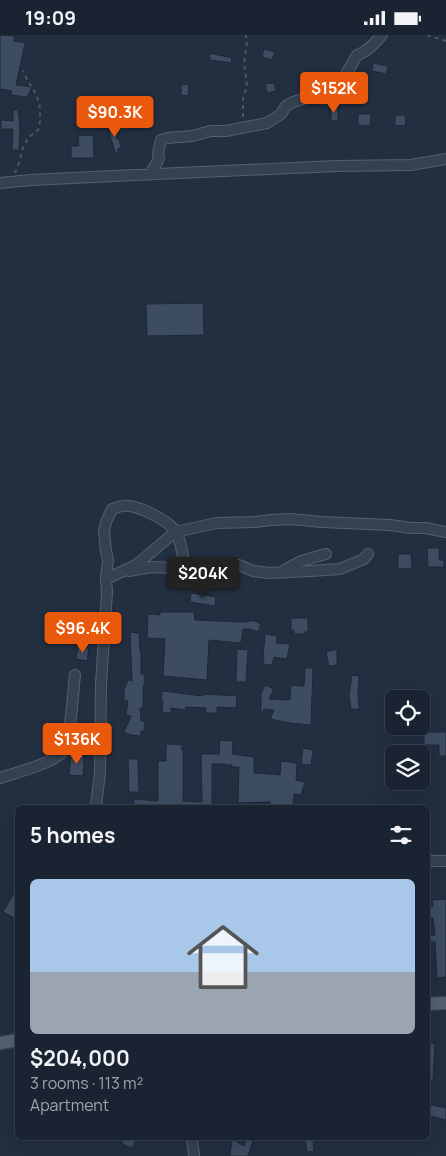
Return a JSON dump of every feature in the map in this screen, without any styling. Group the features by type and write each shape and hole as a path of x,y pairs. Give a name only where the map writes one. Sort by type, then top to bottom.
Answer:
{"main road":[{"path":"430,1004 446,1003"},
{"path":"0,1043 15,1040"}],"street":[{"path":"150,174 159,158 158,146 161,141 167,138 267,123 281,113 286,106 336,87 357,55 362,54 382,35"},
{"path":"0,183 150,174 337,166 411,165 446,159"},
{"path":"96,805 100,772 101,684 108,560 104,531 112,509 124,505 141,509 174,529 179,539 184,562 195,569"},
{"path":"106,579 141,561 175,532 217,523 290,519 426,528 446,532"},
{"path":"124,571 152,567 214,570 226,566 239,565 253,571 280,572 340,569 364,559 368,553"},
{"path":"280,572 301,561 326,554"},
{"path":"0,778 54,759 63,751 69,731 74,675"},
{"path":"430,861 446,861"},
{"path":"192,1140 194,1156"}],"path":[{"path":"245,127 243,99 247,85 244,63 247,43 246,35"},
{"path":"427,35 446,41"},
{"path":"12,182 22,150 28,138 38,130 40,124 39,101 26,80 23,71"}],"building":[{"path":"0,35 15,36 14,41 25,43 16,85 32,87 27,97 11,95 12,91 0,89"},
{"path":"264,49 275,52 272,60 262,57"},
{"path":"209,53 232,58 231,63 210,60"},
{"path":"373,63 388,66 386,74 372,71"},
{"path":"274,83 276,91 267,93 265,84"},
{"path":"181,84 189,85 188,96 181,95"},
{"path":"331,106 338,109 338,121 331,121"},
{"path":"13,110 18,110 20,127 19,150 12,150 13,129 1,129 1,120 13,121"},
{"path":"358,114 371,114 370,126 358,125"},
{"path":"395,115 405,115 406,125 395,126"},
{"path":"116,124 117,139 119,139 121,148 118,148 118,154 116,154 110,136 109,125"},
{"path":"93,135 94,158 71,158 71,146 79,146 78,136"},
{"path":"203,303 204,335 147,336 146,304"},
{"path":"427,548 439,548 439,560 444,560 444,567 428,567"},
{"path":"398,554 411,554 412,568 398,569"},
{"path":"191,593 216,597 215,606 190,602"},
{"path":"160,612 194,612 195,620 240,622 252,620 261,624 258,632 243,629 241,643 209,640 207,680 163,676 165,639 147,638 148,614 160,615"},
{"path":"291,618 308,618 308,632 294,634 294,630 291,630"},
{"path":"130,632 139,633 141,674 145,674 143,708 140,708 141,721 145,721 144,731 141,731 141,736 124,732 131,716 126,715 128,701 124,700 124,690 128,680 132,681"},
{"path":"265,634 277,636 276,643 290,644 287,659 274,657 272,665 263,664"},
{"path":"78,647 89,648 87,661 76,659"},
{"path":"237,649 248,650 246,682 236,682"},
{"path":"337,649 337,665 329,666 326,652"},
{"path":"305,668 313,668 311,725 270,719 274,710 264,709 261,717 261,694 265,685 274,689 269,699 290,700 291,685 304,686"},
{"path":"352,675 359,676 359,709 351,709 349,695"},
{"path":"162,691 203,696 203,694 237,696 236,708 217,707 217,713 205,713 206,708 186,707 186,710 171,708 171,713 162,712"},
{"path":"430,732 446,732 446,756 439,756 439,745 424,745 424,735 430,735"},
{"path":"220,740 233,741 232,754 254,757 254,773 280,775 281,761 297,763 296,780 305,782 301,795 294,794 293,805 270,805 270,802 238,803 239,767 212,764 212,805 134,805 134,799 158,801 158,761 166,761 166,744 183,745 181,749 183,749 183,801 202,802 201,754 219,754"},
{"path":"303,748 313,750 311,765 301,764"},
{"path":"71,754 84,755 83,776 69,775"},
{"path":"128,759 138,759 139,792 129,792"},
{"path":"15,891 15,918 3,912"},
{"path":"446,899 446,977 437,978 435,942 430,942 430,935 435,935 433,918 430,919 430,907 433,906 432,900"},
{"path":"430,1043 435,1044 433,1080 430,1080"},
{"path":"430,1104 446,1108 446,1120 430,1116"},
{"path":"123,1140 135,1140 133,1148 122,1144"},
{"path":"232,1140 244,1146 246,1140 253,1140 248,1156 230,1156"},
{"path":"305,1140 313,1140 314,1151 307,1152"}]}
